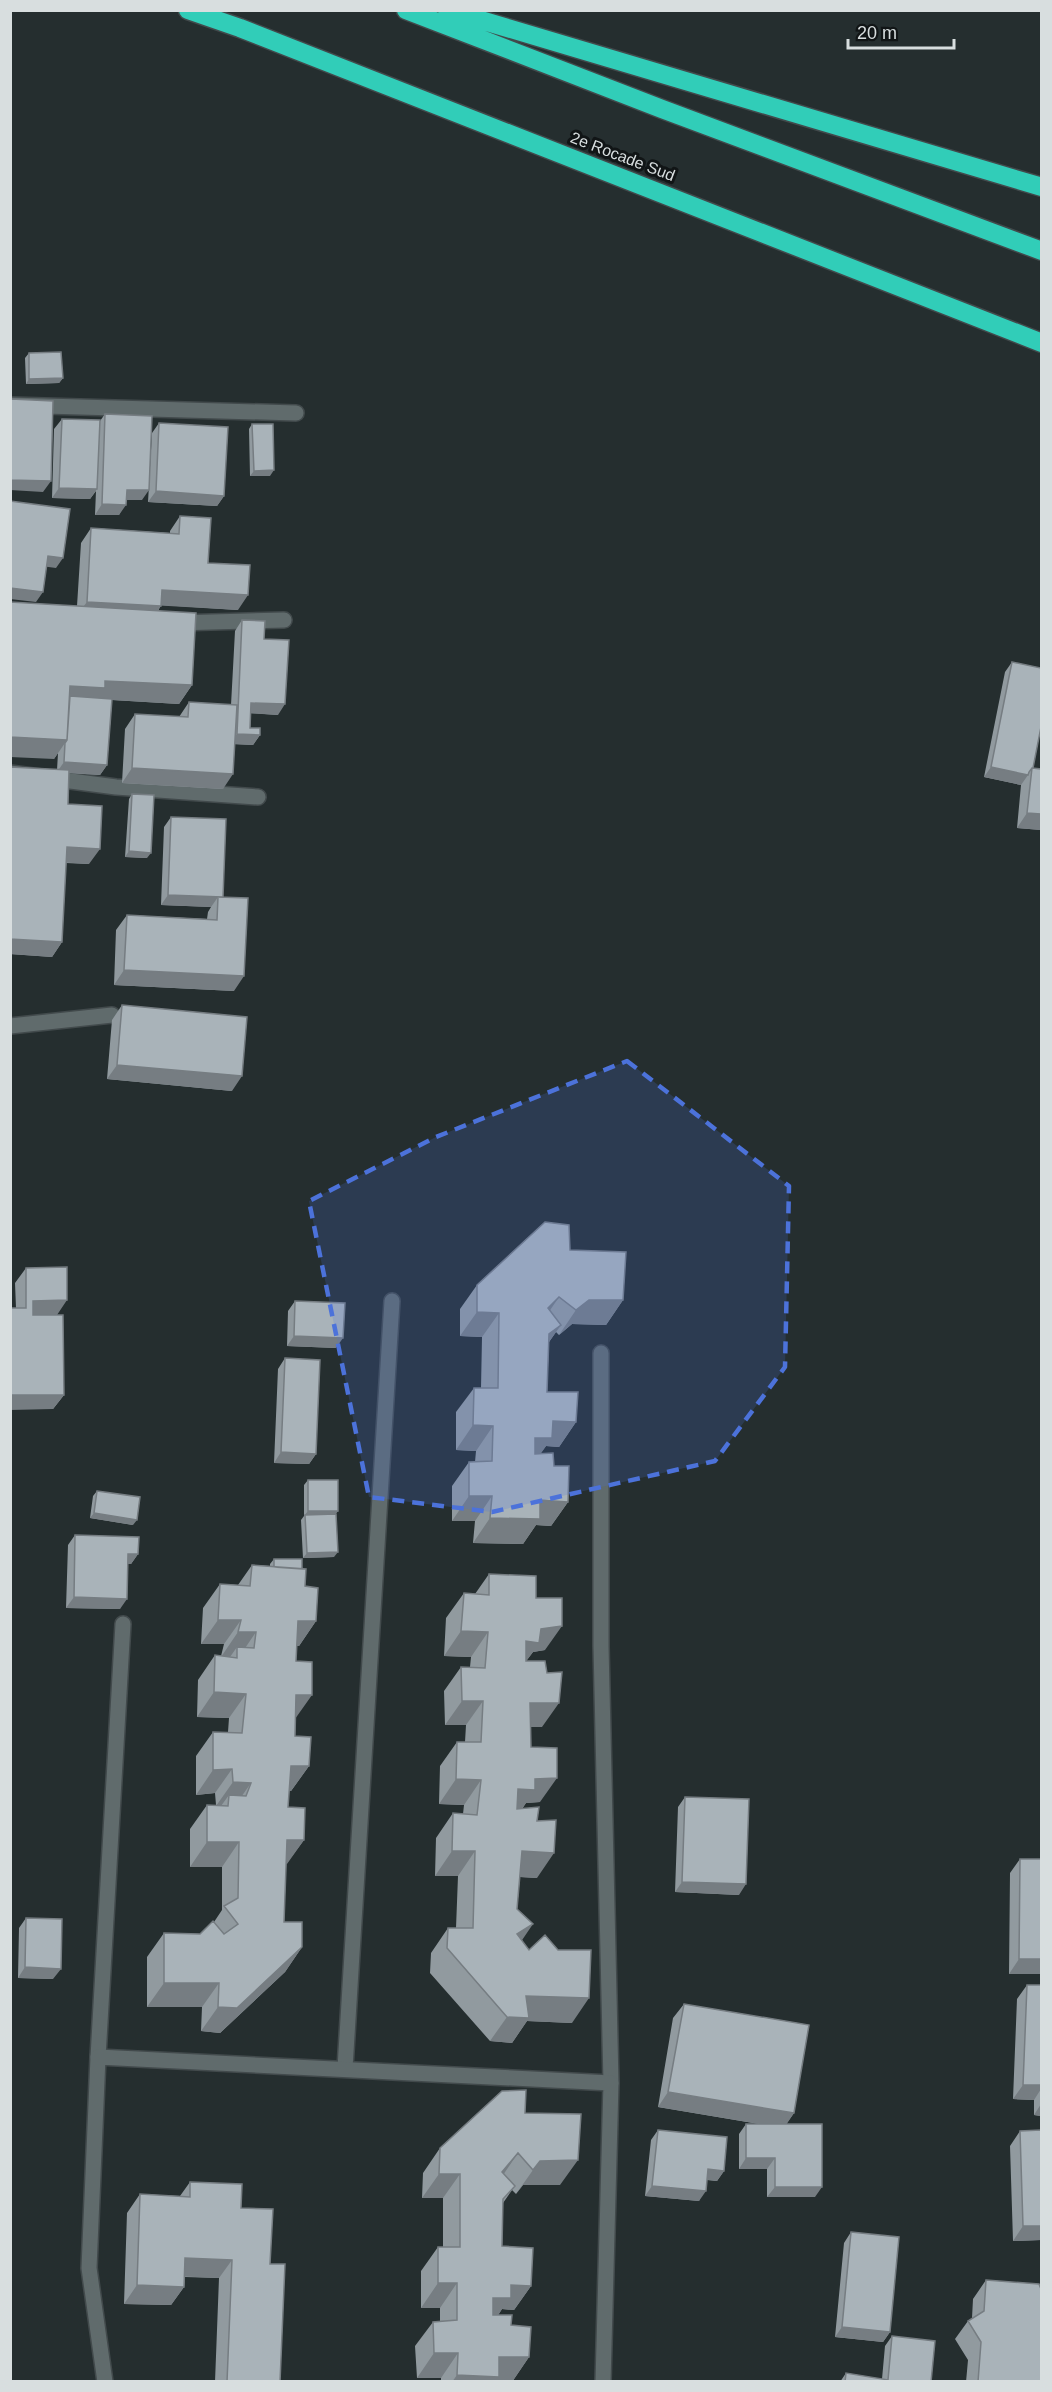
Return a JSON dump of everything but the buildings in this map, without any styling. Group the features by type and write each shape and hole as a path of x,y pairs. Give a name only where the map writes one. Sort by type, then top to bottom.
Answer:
{"highway":[{"name":"2e Rocade Sud","path":"188,10 251,32 1041,343"},
{"path":"406,10 650,105 1041,251"},
{"path":"447,10 1041,187"}],"street":[{"path":"10,405 296,413"},
{"path":"158,623 284,620"},
{"path":"10,773 116,787 258,797"},
{"path":"10,1026 112,1015"},
{"path":"345,2068 392,1301"},
{"path":"601,1353 601,1646 611,2083 603,2382"},
{"path":"105,2382 89,2268 98,2057 123,1624"},
{"path":"98,2057 611,2083"}],"highlighted area":[{"path":"627,1061 789,1186 785,1367 715,1461 492,1512 369,1497 309,1201 436,1137"}]}
